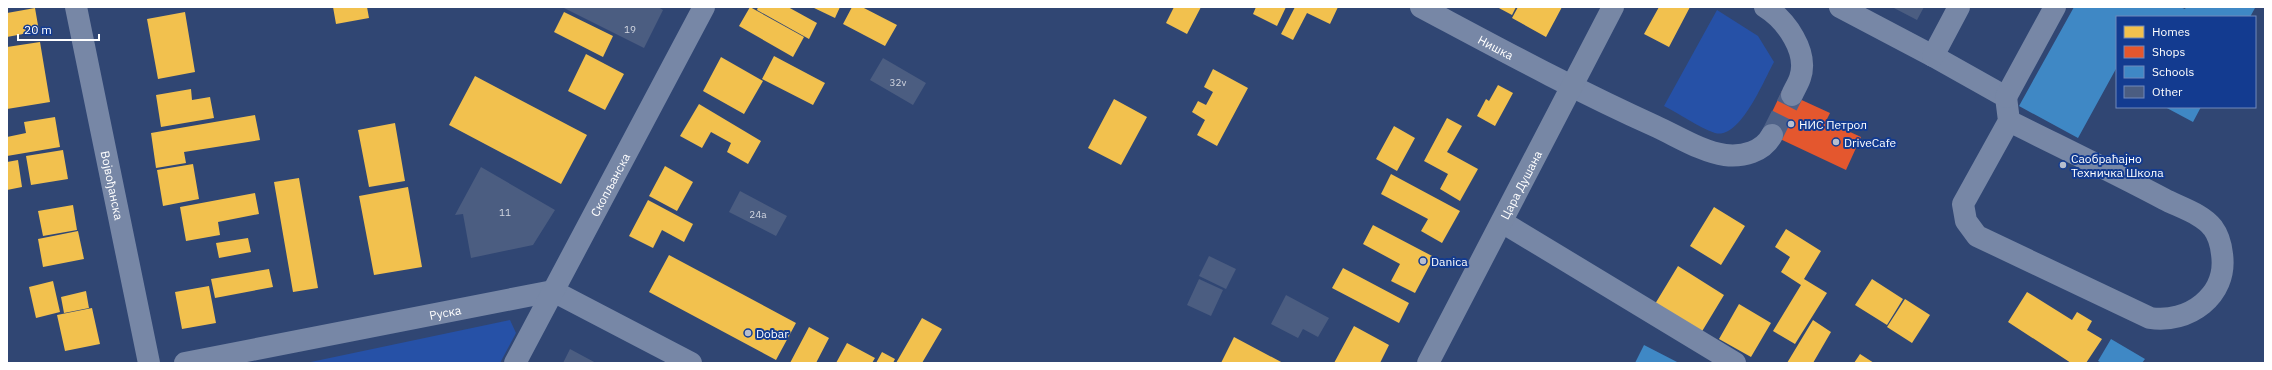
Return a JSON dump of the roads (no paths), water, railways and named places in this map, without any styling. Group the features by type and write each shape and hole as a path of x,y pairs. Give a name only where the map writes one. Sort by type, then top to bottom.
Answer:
{"main road":[{"name":"Цара Душана","path":"1428,363 1613,7"}],"street":[{"name":"Војвођанска","path":"76,7 149,363"},
{"name":"Скопљанска","path":"515,363 704,7"},
{"name":"Нишка","path":"1421,7 1571,86 1654,126 1724,155 1742,156 1757,151 1769,141 1772,135"},
{"path":"1765,7 1788,29 1799,49 1802,63 1800,78 1792,95"},
{"path":"1840,7 2006,97"},
{"path":"1932,56 1959,7"},
{"path":"2009,121 2144,188 2208,223 2213,228 2220,241 2223,260 2221,275 2207,302 2191,313 2176,318 2164,320 2150,318 1977,236 1966,221 1963,204 2009,121 2006,97 2056,7"},
{"path":"1502,222 1735,363"},
{"name":"Руска","path":"185,363 553,291"},
{"path":"553,291 691,363"}],"tunnel":[{"path":"1772,135 1792,95"}],"place":[{"name":"НИС Петрол","path":"1791,124"},
{"name":"DriveCafe","path":"1836,142"},
{"name":"Саобраћајно Техничка Школа","path":"2063,165"},
{"name":"Danica","path":"1423,261"},
{"name":"Dobar","path":"748,333"}]}
